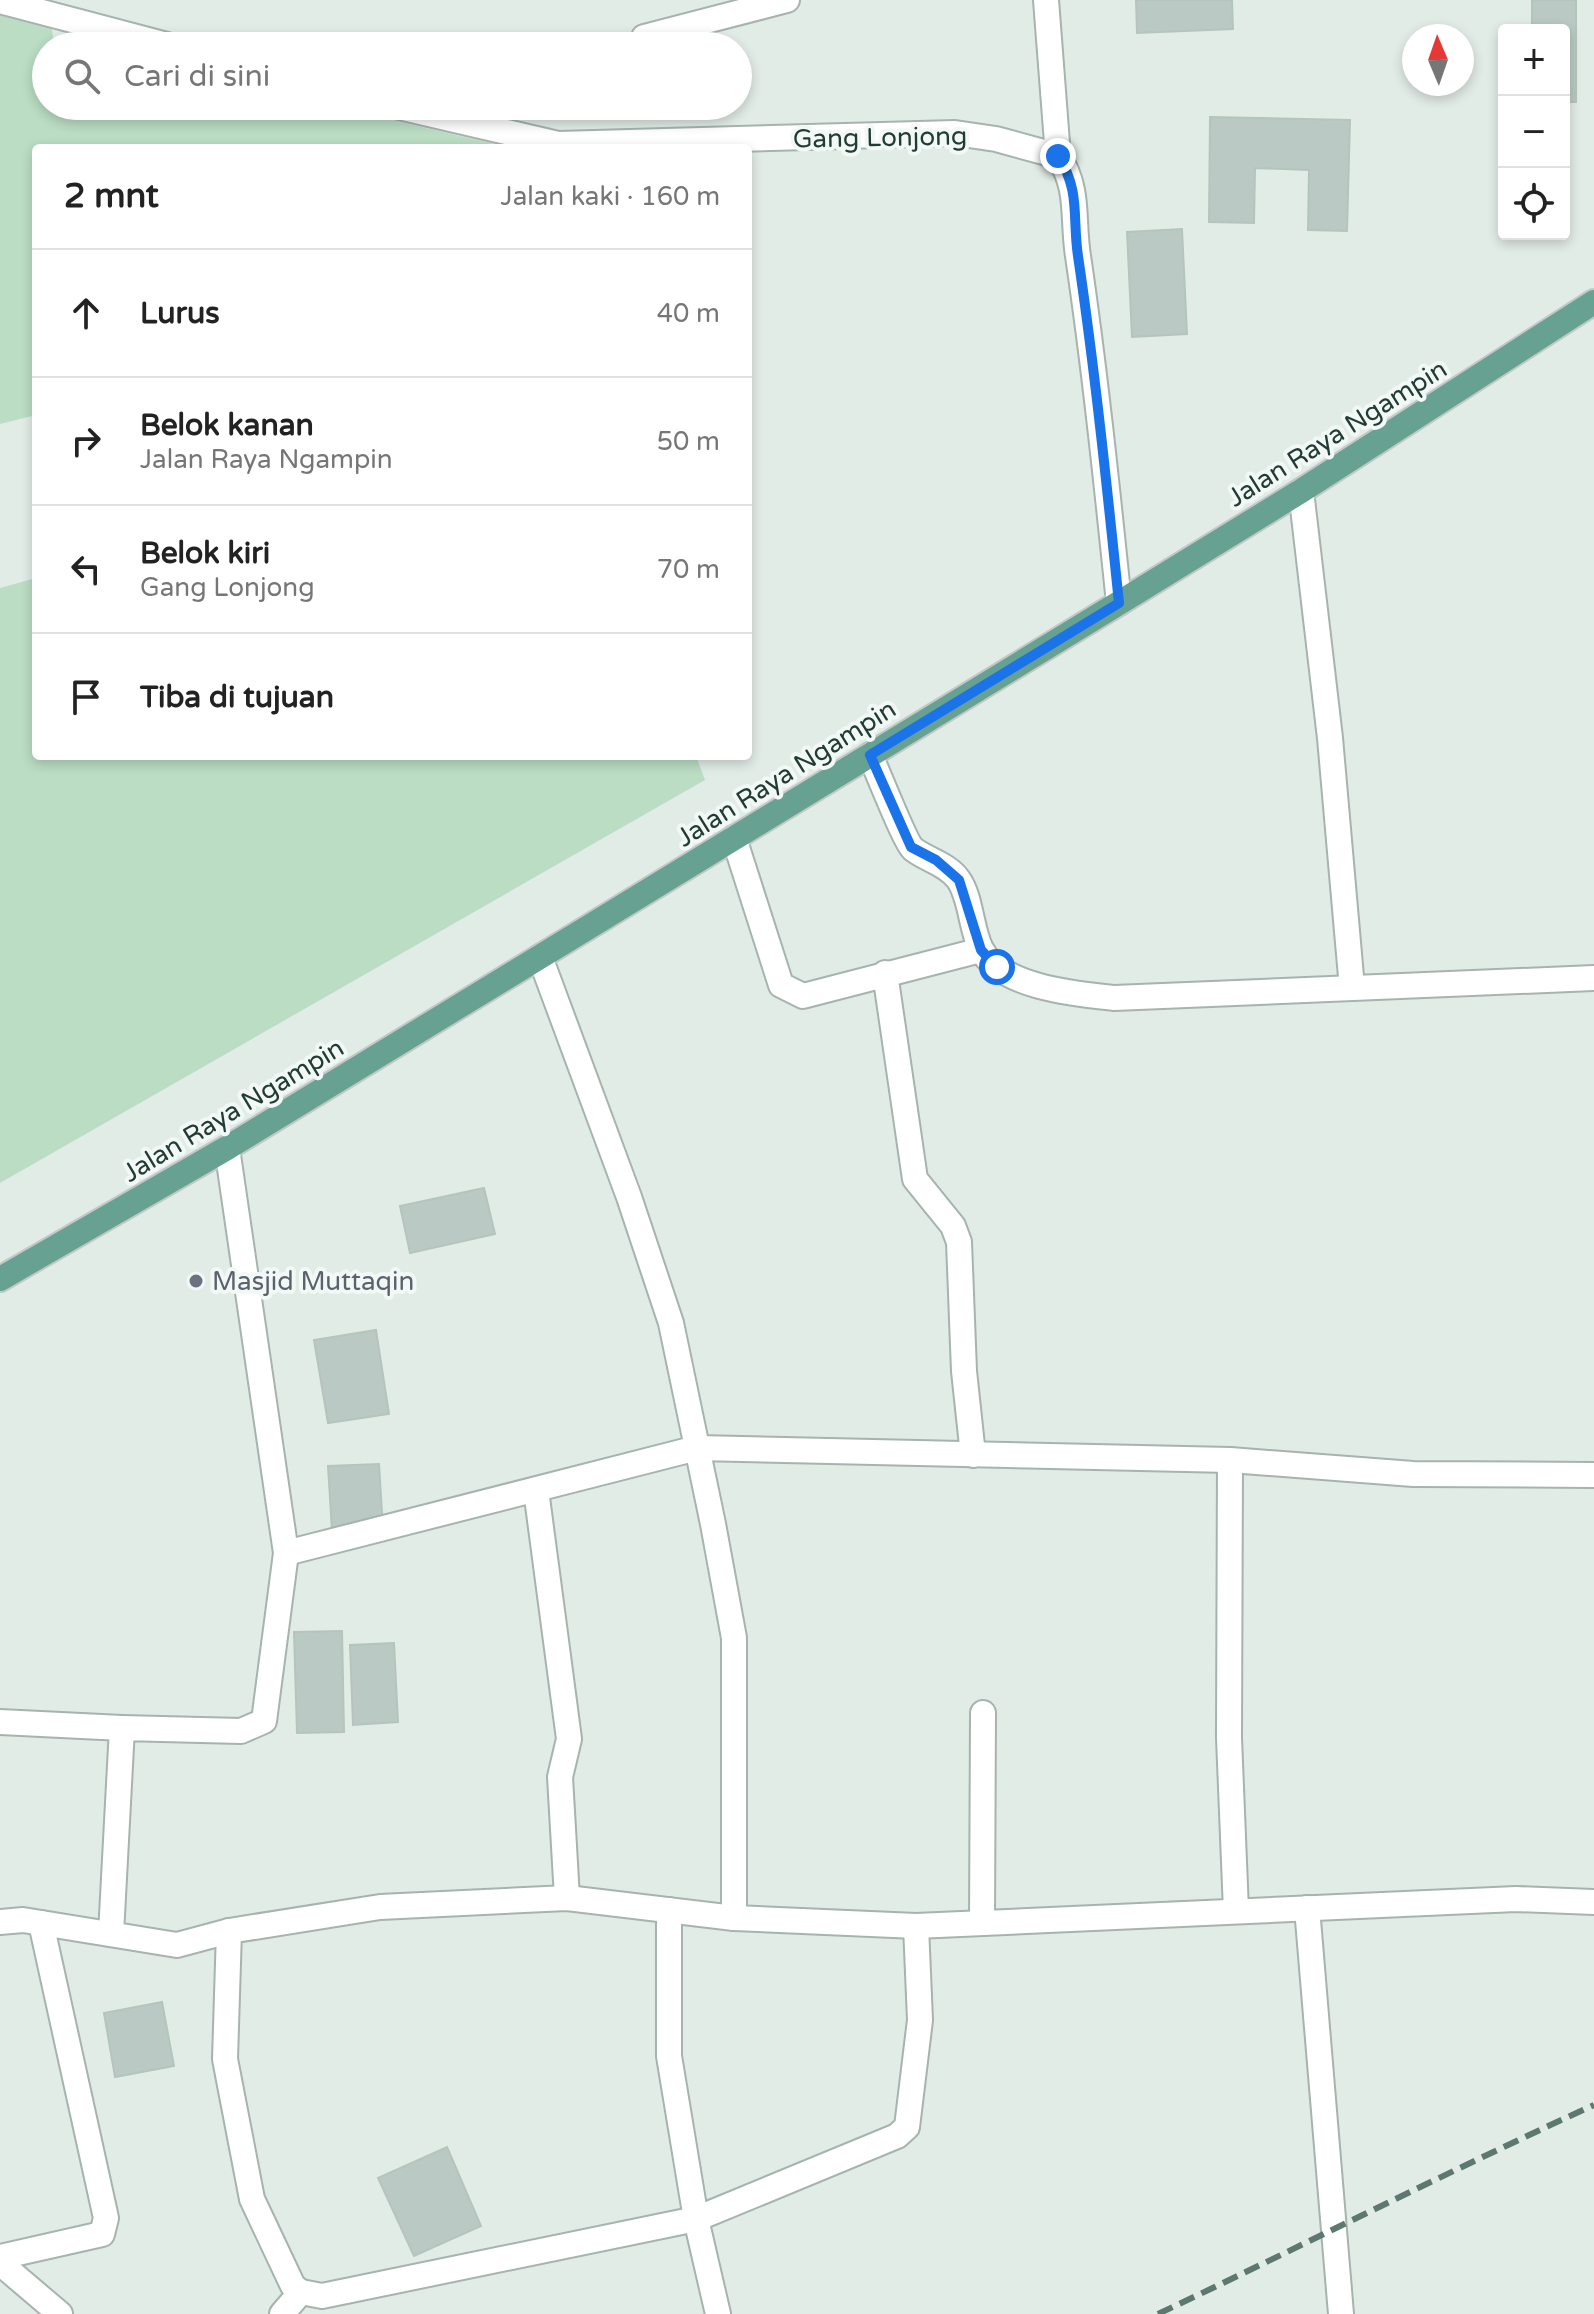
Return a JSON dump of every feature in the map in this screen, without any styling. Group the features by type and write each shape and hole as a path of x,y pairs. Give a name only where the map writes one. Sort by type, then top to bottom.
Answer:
{"main road":[{"name":"Jalan Raya Ngampin","path":"0,1279 227,1148 1119,603 1301,491 1594,302"}],"street":[{"path":"663,32 787,0"},
{"path":"1046,0 1058,156 1067,169 1075,191 1075,236 1096,376 1119,603"},
{"path":"0,1 118,32"},
{"name":"Gang Lonjong","path":"455,120 558,144 955,133 996,139 1058,156"},
{"path":"1301,491 1330,738 1352,988"},
{"path":"870,755 911,847 936,860 959,880 981,950 997,967 1035,985 1072,994 1114,998 1594,978"},
{"path":"734,838 781,985 803,996 981,950"},
{"path":"540,957 629,1197 671,1323 697,1448 734,1638 734,1918"},
{"path":"885,973 915,1179 953,1226 959,1242 964,1371 973,1455"},
{"path":"0,1722 241,1731 264,1721 286,1553 227,1148"},
{"path":"286,1553 697,1448 1230,1460 1413,1474 1594,1475"},
{"path":"1230,1460 1229,1723 1236,1911"},
{"path":"536,1490 569,1739 560,1777 567,1898"},
{"path":"982,1923 983,1713"},
{"path":"111,1934 122,1728"},
{"path":"0,1920 23,1920 177,1945 229,1931 380,1907 567,1898 734,1918 916,1926 1516,1899 1594,1902"},
{"path":"1307,1908 1341,2314"},
{"path":"669,1910 669,2056 696,2219 718,2314"},
{"path":"0,2260 102,2234 106,2218 41,1923"},
{"path":"229,1931 225,2059 252,2199 293,2286 301,2292 322,2296 696,2219 897,2136 907,2127 920,2020 916,1926"},
{"path":"0,2260 60,2314"},
{"path":"282,2314 301,2292"}],"green space":[{"path":"0,0 48,0 52,32 32,32 32,120 392,120 494,144 32,144 32,416 0,424"},
{"path":"32,579 32,760 698,760 705,780 0,1183 0,588"}],"building":[{"path":"1136,0 1232,0 1233,29 1137,33"},
{"path":"1532,0 1576,0 1576,102 1570,102 1570,24 1532,24"},
{"path":"1210,117 1350,120 1347,231 1308,230 1309,170 1255,168 1254,223 1209,222"},
{"path":"1182,229 1187,334 1132,337 1127,232"},
{"path":"484,1188 495,1234 410,1253 400,1206"},
{"path":"376,1330 389,1414 328,1423 314,1340"},
{"path":"379,1464 383,1529 332,1531 328,1466"},
{"path":"342,1631 344,1732 297,1733 294,1632"},
{"path":"394,1643 398,1722 353,1725 350,1645"},
{"path":"162,2002 174,2066 115,2077 104,2013"},
{"path":"447,2147 481,2226 414,2256 378,2178"}],"railway":[{"path":"1158,2314 1594,2105"}],"place":[{"name":"Masjid Muttaqin","path":"196,1281"}],"route":[{"path":"997,967 981,950 959,880 936,860 911,847 870,755 1119,603 1096,376 1075,236 1075,191 1067,169 1058,156"}]}
